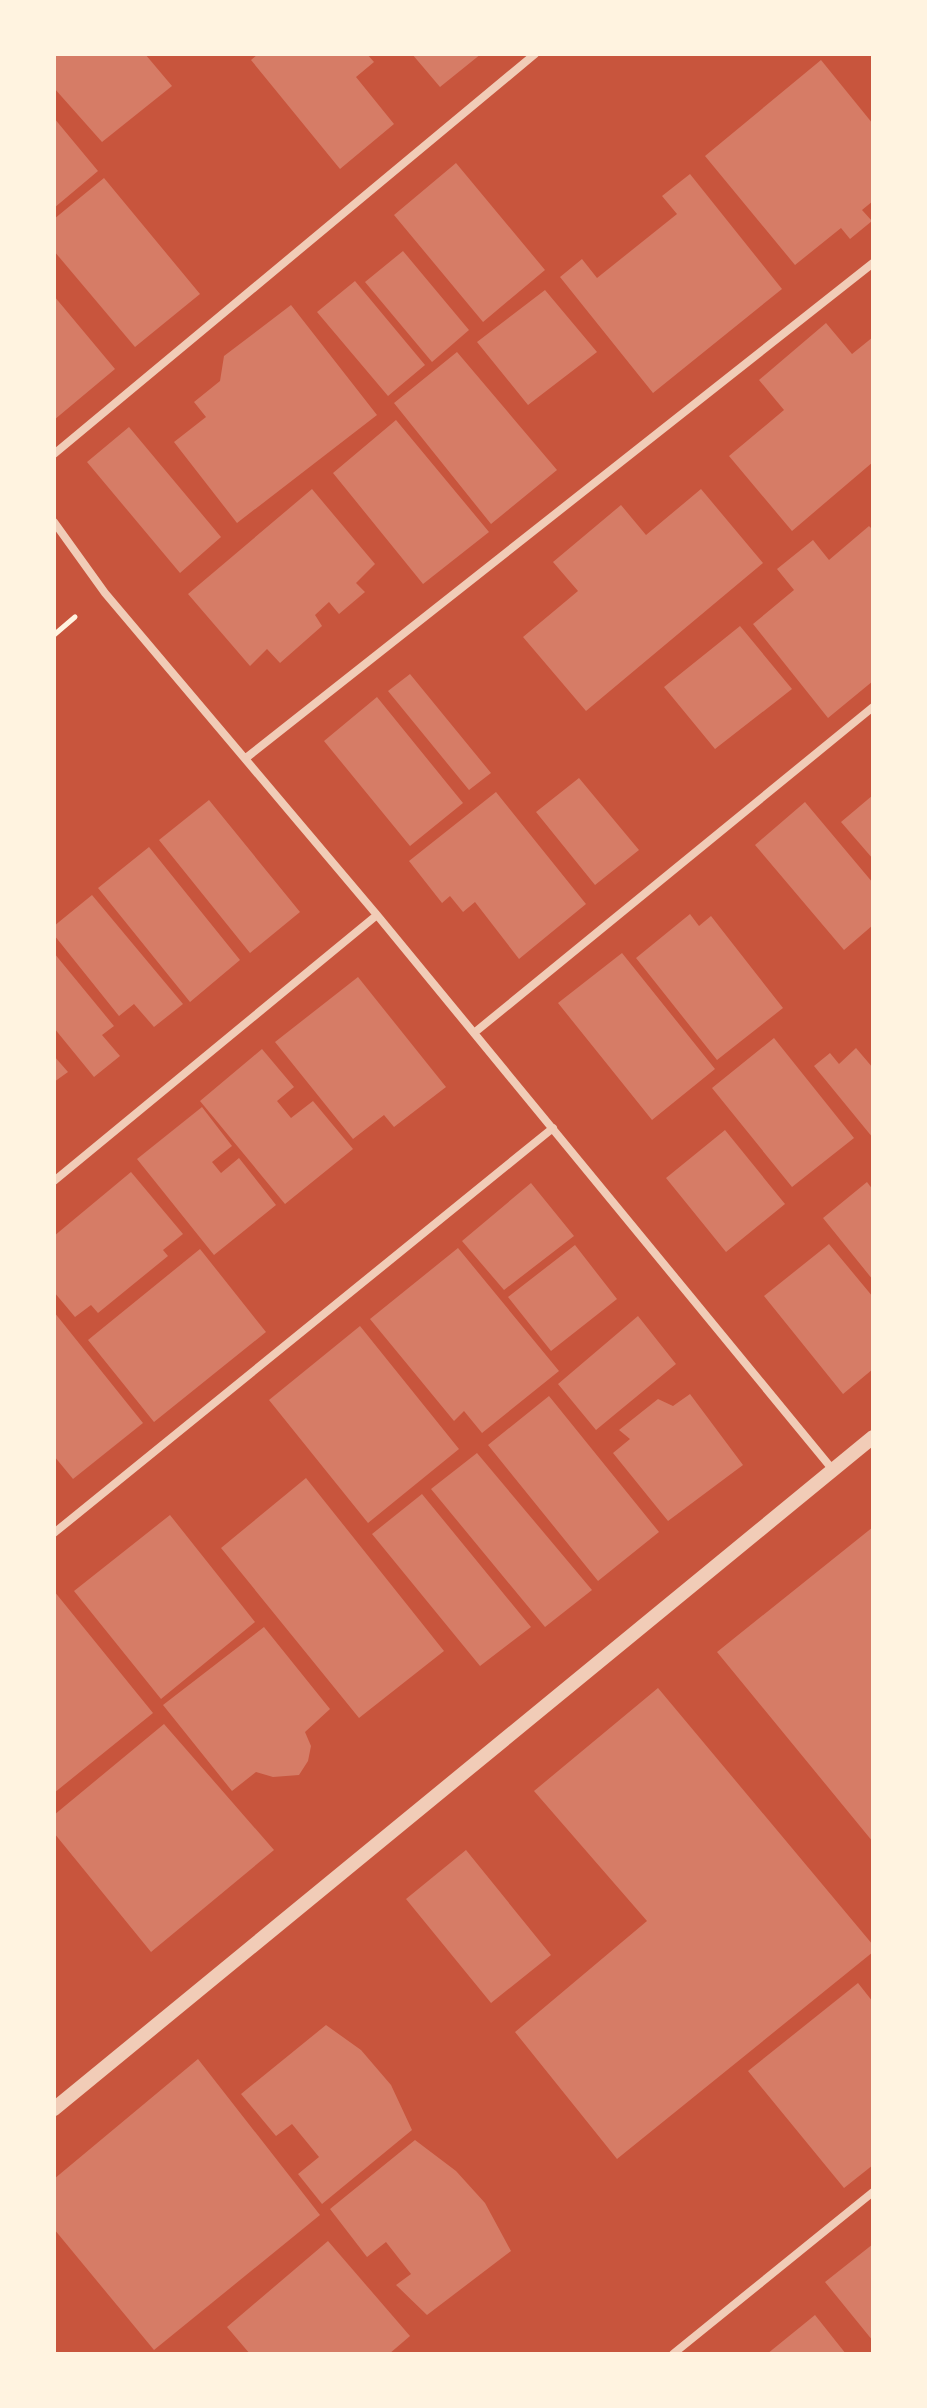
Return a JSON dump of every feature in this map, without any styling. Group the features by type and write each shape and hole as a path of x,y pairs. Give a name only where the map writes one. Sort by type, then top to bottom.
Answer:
{"street":[{"path":"54,454 535,54"},
{"path":"246,758 873,263"},
{"path":"54,522 105,593 377,915 833,1470"},
{"path":"474,1033 873,707"},
{"path":"54,1181 377,915"},
{"path":"54,1533 553,1128"},
{"path":"54,2109 873,1437"},
{"path":"673,2354 873,2192"}],"path":[{"path":"54,635 76,617"}],"building":[{"path":"54,54 145,54 172,86 102,142 54,88"},
{"path":"258,54 367,54 374,62 356,77 394,124 340,169 251,60"},
{"path":"412,54 481,54 440,87"},
{"path":"821,60 873,124 873,201 862,210 872,221 850,239 841,228 795,265 705,156"},
{"path":"54,118 98,171 54,208"},
{"path":"456,163 545,270 483,322 394,215"},
{"path":"690,174 782,289 653,393 560,277 582,259 597,278 677,214 662,196"},
{"path":"104,178 200,294 135,347 54,251 54,219"},
{"path":"403,251 469,330 432,362 365,282"},
{"path":"355,281 425,365 388,396 317,312"},
{"path":"545,290 597,352 528,405 477,342"},
{"path":"54,296 115,369 54,420"},
{"path":"291,305 377,415 237,523 174,442 206,417 194,402 220,381 224,356"},
{"path":"826,323 852,354 873,337 873,462 792,531 729,456 784,410 759,380"},
{"path":"457,352 557,470 491,524 394,403"},
{"path":"396,420 489,532 423,584 333,473"},
{"path":"129,427 221,537 180,573 87,462"},
{"path":"312,489 375,564 356,583 365,592 339,614 329,602 315,615 322,626 280,663 267,649 250,666 188,594"},
{"path":"701,489 763,563 586,711 523,637 578,591 553,562 621,505 646,535"},
{"path":"869,526 873,530 873,681 828,718 753,624 794,590 777,569 813,540 829,560"},
{"path":"740,626 792,689 715,749 664,687"},
{"path":"410,674 491,773 469,790 388,691"},
{"path":"377,697 463,803 410,846 324,741"},
{"path":"579,778 639,850 595,885 536,812"},
{"path":"496,792 586,904 519,959 475,902 463,912 450,896 442,903 409,861"},
{"path":"873,795 873,859 841,822"},
{"path":"209,800 300,912 250,953 159,840"},
{"path":"805,802 873,883 873,925 844,950 755,845"},
{"path":"149,847 240,960 190,1002 98,888"},
{"path":"92,895 183,1004 154,1027 134,1004 119,1016 54,935 54,926"},
{"path":"690,914 699,926 711,916 783,1008 717,1060 636,958"},
{"path":"54,953 114,1026 102,1035 120,1056 94,1077 54,1028"},
{"path":"622,953 715,1069 652,1120 558,1003"},
{"path":"358,977 446,1087 394,1127 384,1115 353,1139 275,1042"},
{"path":"774,1038 854,1138 792,1187 712,1088"},
{"path":"856,1048 873,1068 873,1138 814,1066 830,1053 839,1064"},
{"path":"262,1049 294,1087 277,1101 291,1118 313,1101 353,1149 285,1204 200,1101"},
{"path":"54,1056 68,1072 54,1082"},
{"path":"202,1107 232,1146 212,1162 221,1173 239,1158 276,1205 214,1255 137,1159"},
{"path":"725,1130 785,1204 726,1252 666,1178"},
{"path":"131,1172 183,1234 163,1250 168,1256 98,1313 91,1305 75,1317 54,1292 54,1236"},
{"path":"867,1182 873,1190 873,1280 823,1218"},
{"path":"531,1183 574,1236 504,1290 462,1241"},
{"path":"829,1244 873,1297 873,1369 843,1394 764,1296"},
{"path":"575,1245 617,1299 551,1351 508,1297"},
{"path":"458,1248 559,1371 482,1433 464,1411 454,1421 370,1319"},
{"path":"200,1249 266,1332 154,1422 88,1340"},
{"path":"54,1312 143,1423 73,1479 54,1456"},
{"path":"638,1316 676,1364 596,1430 558,1384"},
{"path":"360,1326 459,1449 368,1523 269,1400"},
{"path":"690,1394 743,1465 668,1521 613,1453 630,1439 619,1430 658,1399 673,1406"},
{"path":"549,1396 659,1532 598,1581 488,1445"},
{"path":"477,1453 592,1590 545,1627 431,1489"},
{"path":"306,1478 444,1651 359,1718 221,1548"},
{"path":"422,1494 531,1627 480,1666 372,1534"},
{"path":"170,1515 255,1622 161,1699 74,1591"},
{"path":"873,1527 873,1842 717,1652"},
{"path":"54,1591 153,1713 54,1793"},
{"path":"264,1627 330,1709 305,1732 311,1746 308,1761 299,1775 273,1777 256,1772 232,1791 163,1705"},
{"path":"658,1688 873,1945 873,1952 617,2159 515,2032 647,1921 534,1791"},
{"path":"164,1724 274,1850 151,1952 54,1833 54,1815"},
{"path":"466,1850 551,1955 491,2003 406,1899"},
{"path":"858,1983 873,2002 873,2165 844,2188 748,2071"},
{"path":"326,2025 361,2050 391,2085 412,2130 322,2204 298,2174 319,2157 292,2124 276,2136 241,2094"},
{"path":"198,2059 320,2215 154,2350 54,2229 54,2179"},
{"path":"415,2140 456,2171 485,2203 511,2251 427,2315 396,2285 411,2274 386,2242 367,2257 330,2209"},
{"path":"328,2241 410,2336 389,2354 250,2354 227,2327"},
{"path":"873,2244 873,2341 825,2282"},
{"path":"815,2315 846,2354 767,2354"}]}
